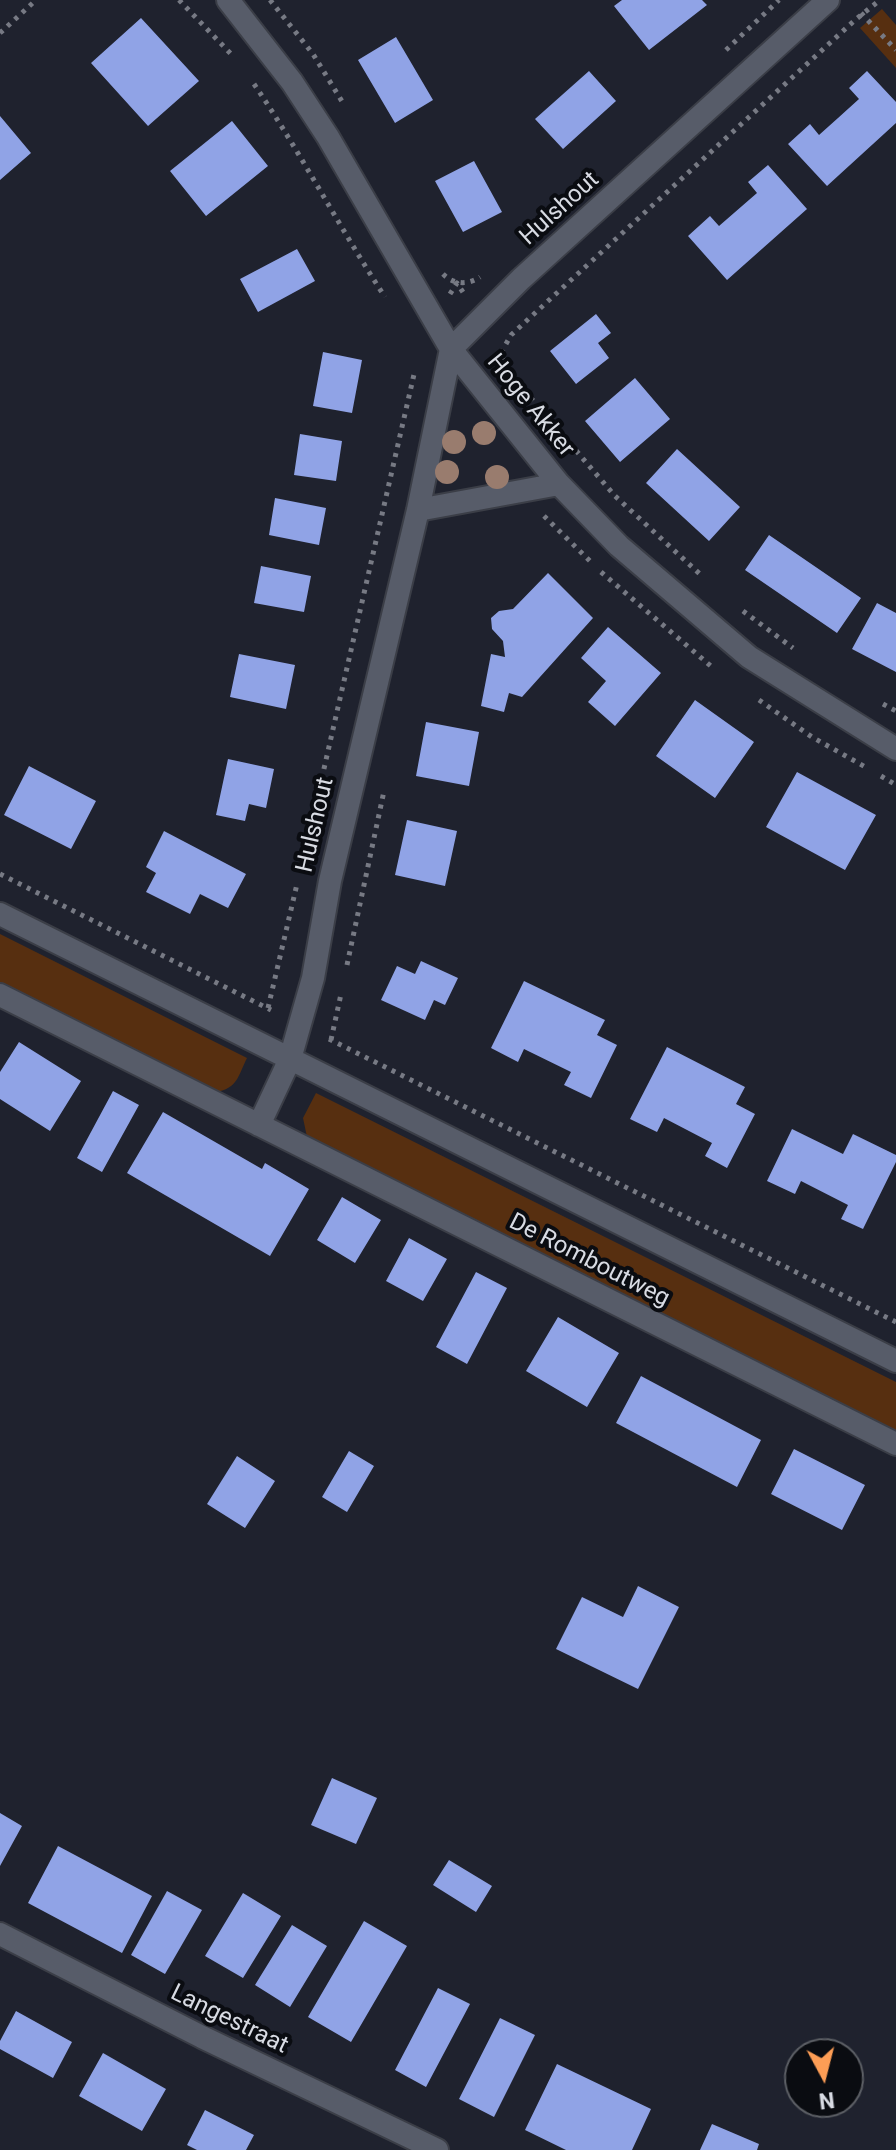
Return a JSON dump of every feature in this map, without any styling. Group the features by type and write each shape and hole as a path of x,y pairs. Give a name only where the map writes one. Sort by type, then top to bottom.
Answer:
{"street":[{"name":"Hoge Akker","path":"228,0 292,82 328,137 451,349 559,484 619,546 749,657 896,749"},
{"name":"Hulshout","path":"290,1059 313,978 330,881 418,510 451,349 521,279 828,0"},
{"path":"418,510 559,484"},
{"name":"De Romboutweg","path":"0,914 896,1361"},
{"name":"De Romboutweg","path":"0,995 896,1444"},
{"path":"259,1125 290,1059"},
{"name":"Langestraat","path":"0,1934 202,2037 437,2150"}],"path":[{"path":"0,33 36,0"},
{"path":"179,0 236,61"},
{"path":"270,0 313,54 351,115"},
{"path":"715,60 779,0"},
{"path":"712,585 615,496 507,368 501,353 511,335 880,0"},
{"path":"854,7 896,50"},
{"path":"246,72 280,122 390,306"},
{"path":"436,263 443,275 457,283 469,301"},
{"path":"447,299 457,283 478,279 489,268"},
{"path":"314,813 415,368"},
{"path":"535,516 542,514 626,596 720,674"},
{"path":"735,605 803,655"},
{"path":"746,692 812,737 896,785"},
{"path":"873,698 896,711"},
{"path":"344,978 384,791"},
{"path":"0,874 271,1010 301,871"},
{"path":"331,1040 341,994"},
{"path":"321,1035 896,1322"}],"shaded area":[{"path":"882,9 896,25 896,68 860,28"},
{"path":"0,934 247,1058 236,1080 229,1088 216,1092 0,984"},
{"path":"316,1093 896,1382 896,1431 307,1137 303,1118"}],"building":[{"path":"622,0 702,0 707,5 649,50 614,6"},
{"path":"141,18 199,81 148,126 91,63"},
{"path":"396,37 433,100 395,123 358,60"},
{"path":"589,71 616,101 563,149 535,119"},
{"path":"867,71 896,102 896,123 827,186 788,144 810,124 819,135 859,99 849,88"},
{"path":"0,116 31,153 0,180"},
{"path":"232,121 268,166 206,216 170,171"},
{"path":"474,161 502,212 463,232 435,181"},
{"path":"768,165 807,209 727,280 688,236 710,216 719,226 757,193 748,182"},
{"path":"297,249 315,281 258,312 240,279"},
{"path":"596,314 611,333 598,343 609,358 576,384 550,351"},
{"path":"323,352 362,360 352,413 313,406"},
{"path":"635,378 670,419 620,462 585,421"},
{"path":"300,434 342,441 336,481 294,475"},
{"path":"677,449 740,507 709,541 646,483"},
{"path":"275,498 326,508 319,545 269,535"},
{"path":"769,535 861,598 837,633 745,570"},
{"path":"261,566 311,576 304,612 254,603"},
{"path":"548,573 593,618 522,697 509,693 504,712 481,706 491,654 505,657 503,641 492,629 491,618 499,611 513,609"},
{"path":"877,603 896,613 896,672 852,649"},
{"path":"608,627 661,673 615,726 588,702 606,681 581,658"},
{"path":"239,654 295,665 286,709 230,697"},
{"path":"695,700 754,742 715,798 656,756"},
{"path":"426,722 479,732 469,786 416,776"},
{"path":"228,759 274,769 266,808 249,804 245,821 216,815"},
{"path":"29,766 96,801 71,849 4,815"},
{"path":"797,772 876,815 845,870 766,827"},
{"path":"407,820 457,831 445,886 395,875"},
{"path":"164,831 246,874 228,908 200,894 190,914 146,892 156,873 146,867"},
{"path":"421,961 458,978 445,1005 434,1000 425,1020 381,1000 397,966 415,974"},
{"path":"524,981 605,1020 597,1035 617,1045 591,1098 564,1085 571,1072 524,1049 518,1062 491,1048"},
{"path":"19,1042 81,1081 50,1131 0,1099 0,1072"},
{"path":"667,1047 745,1087 736,1104 755,1114 727,1168 705,1156 712,1143 664,1118 657,1132 630,1119"},
{"path":"113,1091 139,1105 102,1172 77,1158"},
{"path":"163,1112 262,1169 265,1163 309,1189 270,1256 127,1173"},
{"path":"792,1129 843,1154 853,1134 896,1155 896,1162 863,1229 841,1219 848,1205 801,1181 795,1194 767,1181"},
{"path":"342,1197 381,1220 355,1263 317,1240"},
{"path":"409,1238 447,1259 423,1301 386,1281"},
{"path":"476,1272 507,1288 467,1364 436,1347"},
{"path":"558,1317 619,1353 587,1407 526,1371"},
{"path":"641,1376 761,1440 737,1487 616,1423"},
{"path":"794,1449 865,1485 842,1530 771,1494"},
{"path":"349,1451 374,1466 347,1512 322,1497"},
{"path":"237,1456 275,1481 245,1528 207,1504"},
{"path":"638,1586 679,1607 638,1689 556,1649 582,1597 623,1617"},
{"path":"332,1778 377,1798 356,1844 311,1825"},
{"path":"0,1813 22,1826 0,1866"},
{"path":"58,1846 152,1896 122,1953 28,1903"},
{"path":"449,1860 492,1886 476,1912 433,1885"},
{"path":"167,1891 202,1910 165,1974 131,1955"},
{"path":"243,1893 281,1916 243,1978 205,1956"},
{"path":"364,1921 407,1946 351,2042 308,2017"},
{"path":"292,1925 327,1946 290,2007 255,1985"},
{"path":"438,1988 470,2004 426,2087 395,2070"},
{"path":"16,2011 72,2042 53,2078 0,2049 0,2041"},
{"path":"500,2018 535,2035 494,2117 459,2099"},
{"path":"103,2053 166,2089 142,2131 79,2096"},
{"path":"557,2064 651,2109 632,2150 566,2150 525,2130"},
{"path":"205,2110 254,2135 246,2150 197,2150 187,2145"},
{"path":"712,2124 759,2144 757,2150 700,2150"}]}
